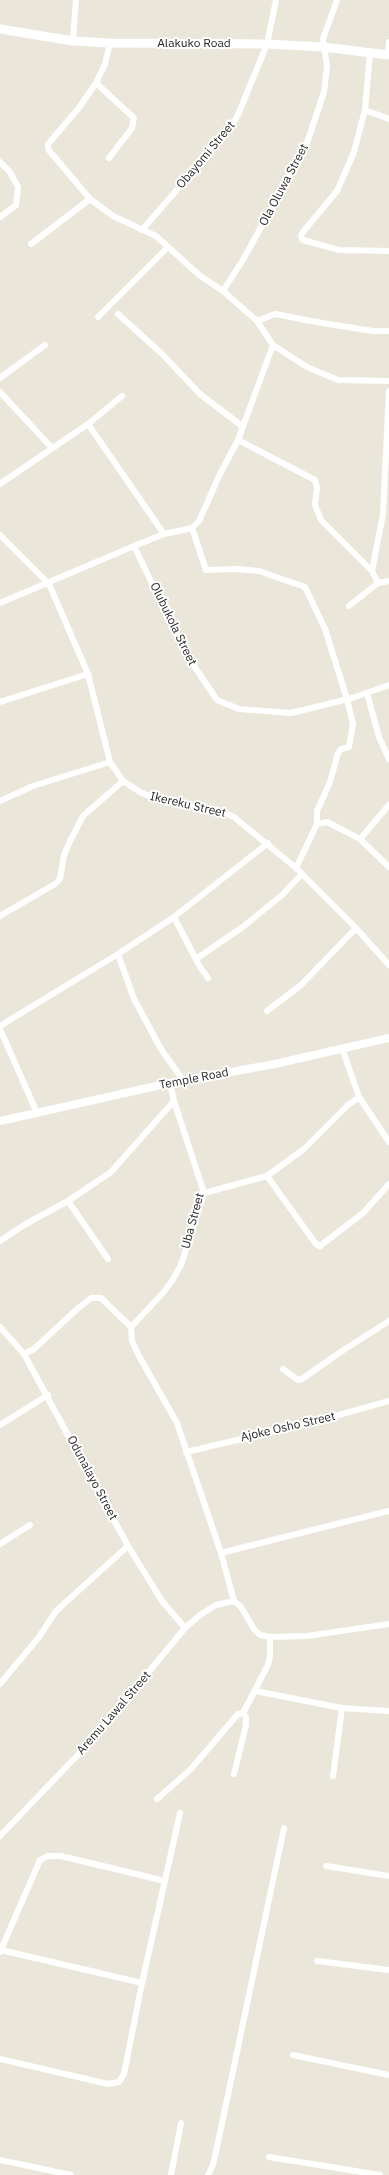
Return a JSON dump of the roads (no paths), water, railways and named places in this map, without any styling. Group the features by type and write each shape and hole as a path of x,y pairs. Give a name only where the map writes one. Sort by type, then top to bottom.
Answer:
{"main road":[{"name":"Alakuko Road","path":"0,29 73,41 267,44 323,47 388,55"}],"street":[{"path":"73,41 76,0"},
{"name":"Obayomi Street","path":"142,230 228,131 238,115 267,44 276,0"},
{"name":"Ola Oluwa Street","path":"223,291 244,258 303,151 324,92 327,66 323,47 324,31 337,0"},
{"path":"388,55 389,42"},
{"path":"110,43 105,64 96,83 48,146 90,200 113,216 156,236 199,275 223,291 257,321 273,345 307,367 338,380 389,381"},
{"path":"370,53 365,110 354,152 337,191 302,233 301,237 303,240 340,250 389,251"},
{"path":"96,83 134,118 132,128 110,158"},
{"path":"365,110 389,119"},
{"path":"0,162 10,172 18,187 16,205 0,217"},
{"path":"31,244 90,200"},
{"path":"98,317 168,247"},
{"path":"118,314 162,354 200,394 242,426"},
{"path":"257,321 275,314 331,325 373,331 389,331"},
{"path":"0,378 45,345"},
{"path":"0,603 164,534 192,528 199,521 207,507 220,474 238,440 273,345"},
{"path":"372,571 384,514 389,391"},
{"path":"0,392 52,448"},
{"path":"0,484 88,424 122,396"},
{"path":"88,424 164,534"},
{"path":"238,440 315,480 317,488 315,505 321,520 372,571 378,583"},
{"path":"192,528 206,570 236,569 259,572 305,587 325,629 350,698 353,724 349,747 338,752 330,782 317,811 317,824 296,868"},
{"name":"Ikereku Street","path":"0,535 49,584 88,674 110,762 123,781 145,795 160,801 227,813 268,843 296,868 356,928 389,965"},
{"name":"Olubukola Street","path":"134,546 186,654 217,700 239,709 291,714 389,685"},
{"path":"349,606 378,583 389,581"},
{"path":"0,702 88,674"},
{"path":"367,693 379,737 389,759"},
{"path":"0,801 33,786 110,762"},
{"path":"0,916 56,884 60,879 64,855 83,816 123,781"},
{"path":"360,839 389,805"},
{"path":"317,824 327,822 360,839 389,867"},
{"path":"37,1113 0,1027 174,917 268,843"},
{"path":"196,959 244,926 282,895 302,874"},
{"path":"174,917 208,978"},
{"path":"267,1012 301,985 356,928"},
{"path":"118,954 134,999 160,1049 182,1080"},
{"name":"Temple Road","path":"0,1121 182,1080 274,1064 389,1038"},
{"path":"342,1048 359,1097 389,1142"},
{"name":"Uba Street","path":"131,1327 172,1281 180,1265 204,1192 174,1101 170,1083"},
{"path":"204,1192 267,1176 304,1149 348,1105 359,1097"},
{"path":"0,1241 24,1225 68,1201 111,1172 174,1101"},
{"path":"267,1176 316,1244 320,1246 363,1213 389,1184"},
{"path":"68,1201 108,1259"},
{"path":"24,1354 34,1349 91,1298 101,1298 131,1327 132,1341 177,1423 221,1552 234,1601 241,1607 260,1635 270,1637 306,1636 389,1624"},
{"path":"283,1369 298,1380 302,1379 339,1352 389,1321"},
{"name":"Odunalayo Street","path":"0,1327 24,1354 48,1395 128,1546 162,1601 185,1628"},
{"path":"0,1425 48,1395"},
{"name":"Ajoke Osho Street","path":"186,1452 324,1419 389,1401"},
{"path":"221,1552 389,1511"},
{"path":"0,1544 30,1525"},
{"path":"0,1684 39,1637 56,1611 128,1546"},
{"name":"Aremu Lawal Street","path":"0,1836 95,1737 185,1628 200,1615 216,1605 234,1601"},
{"path":"157,1799 190,1770 238,1714 243,1713 268,1665 270,1637"},
{"path":"255,1690 342,1708 389,1711"},
{"path":"333,1776 342,1708"},
{"path":"234,1774 246,1725 246,1717 243,1713"},
{"path":"0,2060 108,2084 119,2082 124,2074 180,1813"},
{"path":"208,2175 213,2165 284,1828"},
{"path":"142,1984 0,1951 40,1860 48,1856 60,1856 164,1881"},
{"path":"326,1866 389,1876"},
{"path":"317,1960 389,1970"},
{"path":"293,2055 389,2075"},
{"path":"173,2175 181,2123"},
{"path":"270,2157 380,2175"},
{"path":"0,2160 71,2175"}]}
